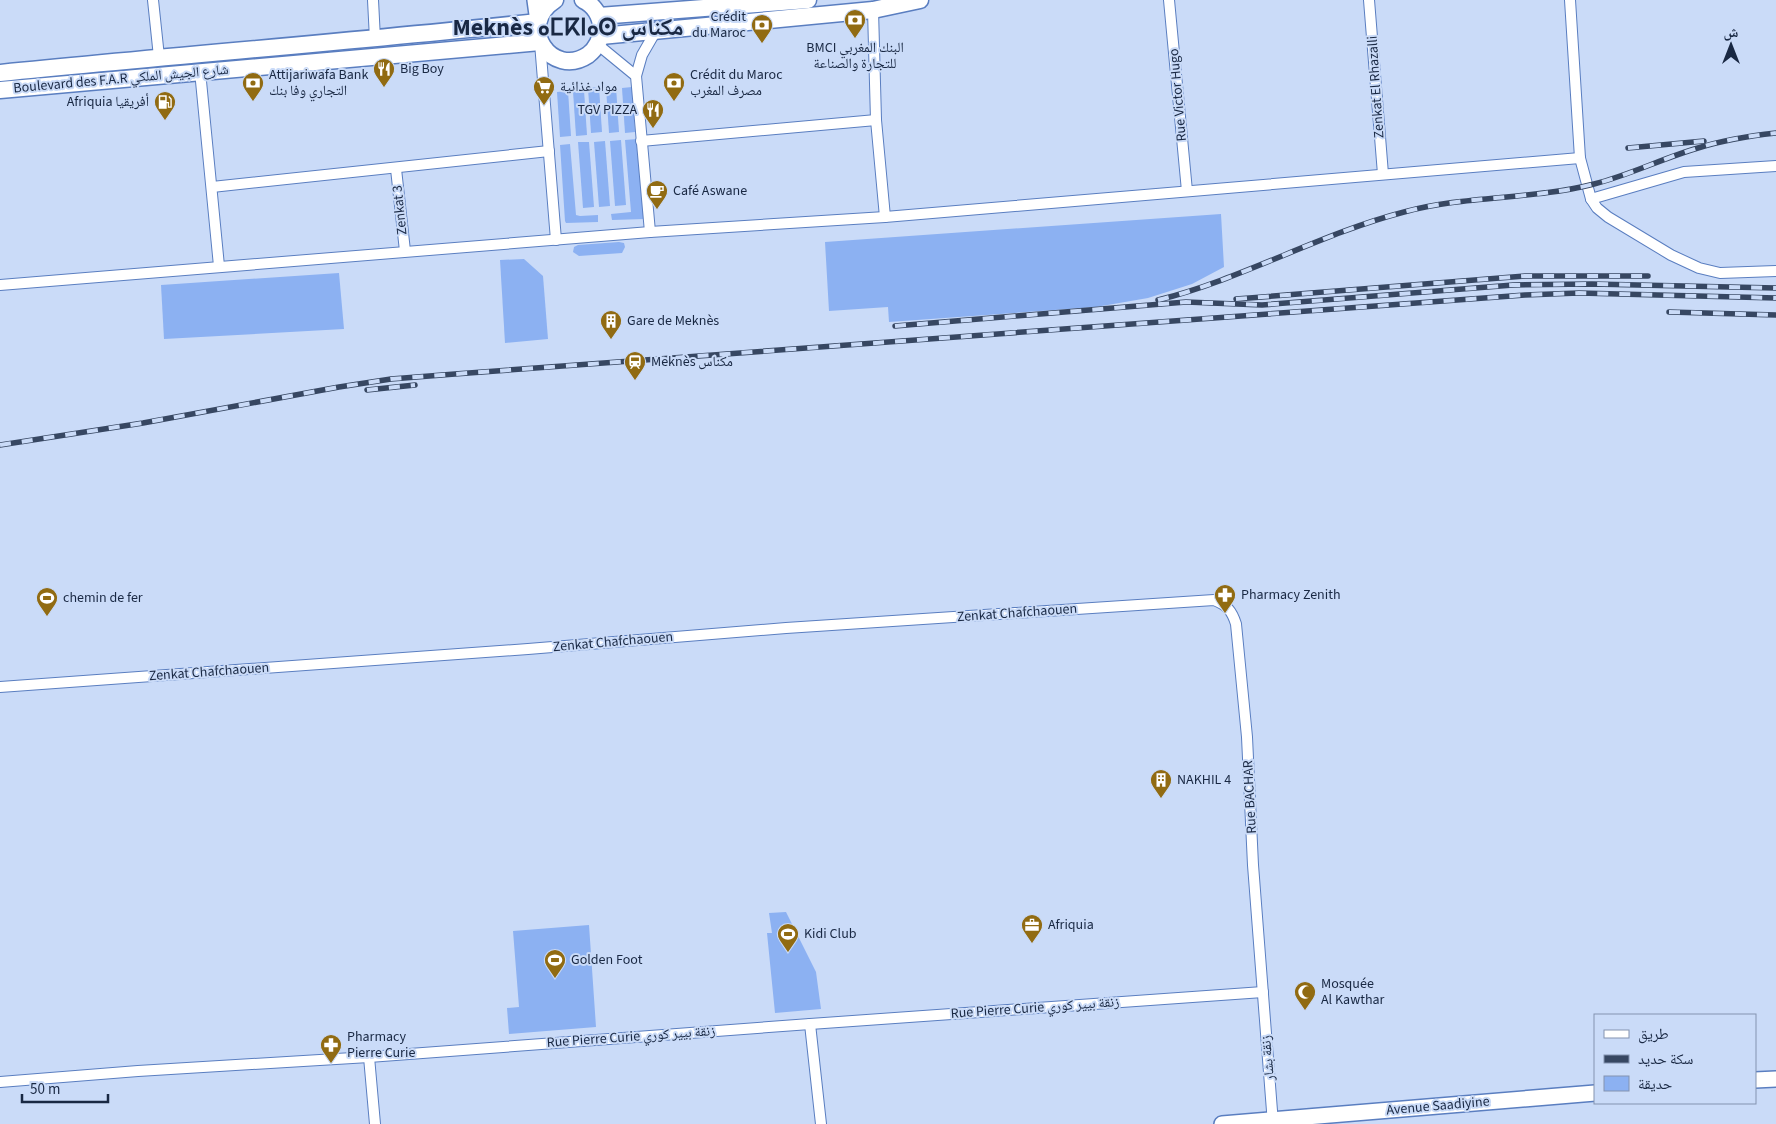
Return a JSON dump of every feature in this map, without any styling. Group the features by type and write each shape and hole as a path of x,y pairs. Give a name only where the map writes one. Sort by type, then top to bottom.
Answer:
{"main road":[{"path":"535,0 540,42 546,51 554,57 564,60 583,58 592,52 599,40 601,22 599,8"},
{"path":"538,22 542,12 555,0"},
{"path":"583,0 593,7 599,8 808,0"},
{"path":"599,40 657,29 873,10 920,0"},
{"name":"Boulevard des F.A.R شارع الجيش الملكي","path":"0,73 159,57 375,39 538,22"},
{"name":"Boulevard des F.A.R شارع الجيش الملكي","path":"0,90 540,42"},
{"path":"1756,1080 1776,1079"},
{"name":"Avenue Saadiyine","path":"1222,1124 1273,1122 1460,1103 1594,1093"}],"street":[{"path":"153,0 159,57"},
{"path":"373,0 375,39"},
{"name":"Rue Victor Hugo","path":"1169,0 1187,191"},
{"name":"Zenkat El Rhazalli","path":"1369,0 1382,174"},
{"path":"1570,0 1580,158 1591,199 1597,208 1608,217 1688,264 1710,272 1776,271"},
{"path":"873,10 876,120 885,217"},
{"path":"650,232 636,76 642,55 657,29"},
{"path":"599,40 636,76"},
{"path":"540,42 556,240"},
{"path":"200,71 219,266"},
{"path":"641,141 876,120"},
{"path":"212,187 549,151"},
{"path":"0,285 650,232 885,217 1580,158"},
{"path":"1591,199 1684,172 1776,166"},
{"name":"Zenkat 3","path":"396,168 404,251"},
{"name":"Zenkat Chafchaouen","path":"0,687 518,650 786,628 1214,600 1226,605"},
{"name":"Rue BACHAR","path":"1226,605 1233,613 1236,624 1244,709 1262,992"},
{"name":"Rue Pierre Curie زنقة بيير كوري","path":"0,1082 1262,992"},
{"name":"زنقة بشار","path":"1262,992 1273,1122"},
{"path":"810,1024 821,1124"},
{"path":"369,1057 375,1124"}],"green space":[{"path":"599,87 602,132 591,133 588,88"},
{"path":"616,87 619,132 609,133 606,88"},
{"path":"632,87 635,132 625,133 622,88"},
{"path":"584,90 587,135 576,136 573,91"},
{"path":"568,91 571,136 560,137 557,92"},
{"path":"637,139 645,219 612,220 611,214 631,212 625,140"},
{"path":"621,140 626,205 615,206 610,141"},
{"path":"605,141 610,206 599,207 594,142"},
{"path":"578,142 589,142 594,207 583,208"},
{"path":"570,144 576,215 598,215 598,222 566,223 565,221 560,145"},
{"path":"1221,214 1224,267 1192,284 1148,298 1096,307 889,322 888,307 829,311 825,242"},
{"path":"624,243 625,247 622,253 579,256 573,252 574,247 578,245"},
{"path":"524,259 543,276 548,339 505,343 500,260"},
{"path":"339,273 344,329 164,339 161,285"},
{"name":"Kidi Club","path":"786,912 816,972 821,1009 775,1013 767,933 772,933 769,913"},
{"name":"Golden Foot","path":"589,925 596,1027 509,1034 507,1008 519,1007 513,931"}],"railway":[{"path":"1158,300 1220,280 1342,232 1404,212 1451,203 1571,189 1607,180 1708,145 1776,133"},
{"path":"1628,148 1704,141"},
{"path":"1236,299 1525,276 1648,276"},
{"path":"895,326 1186,302 1262,305 1513,285 1592,284 1776,288"},
{"path":"0,445 143,423 391,379 1525,295 1579,293 1776,298"},
{"path":"1669,312 1776,315"},
{"path":"367,390 415,385"}],"place":[{"name":"BMCI البنك المغربي للتجارة والصناعة","path":"855,39"},
{"name":"Crédit du Maroc","path":"762,44"},
{"name":"Big Boy","path":"384,88"},
{"name":"Attijariwafa Bank التجاري وفا بنك","path":"253,102"},
{"name":"Crédit du Maroc مصرف المغرب","path":"674,102"},
{"name":"مواد غذائية","path":"544,106"},
{"name":"Afriquia أفريقيا","path":"165,121"},
{"name":"TGV PIZZA","path":"653,129"},
{"name":"Café Aswane","path":"657,210"},
{"name":"Gare de Meknès","path":"611,340"},
{"name":"Meknès مكناس","path":"635,381"},
{"name":"Pharmacy Zenith","path":"1225,614"},
{"name":"chemin de fer","path":"47,617"},
{"name":"NAKHIL 4","path":"1161,799"},
{"name":"Afriquia","path":"1032,944"},
{"name":"Kidi Club","path":"788,953"},
{"name":"Golden Foot","path":"555,979"},
{"name":"Mosquée Al Kawthar","path":"1305,1011"},
{"name":"Pharmacy Pierre Curie","path":"331,1064"}],"district":[{"name":"Meknès ⴰⵎⴽⵏⴰⵙ مكناس","path":"568,27"}]}
